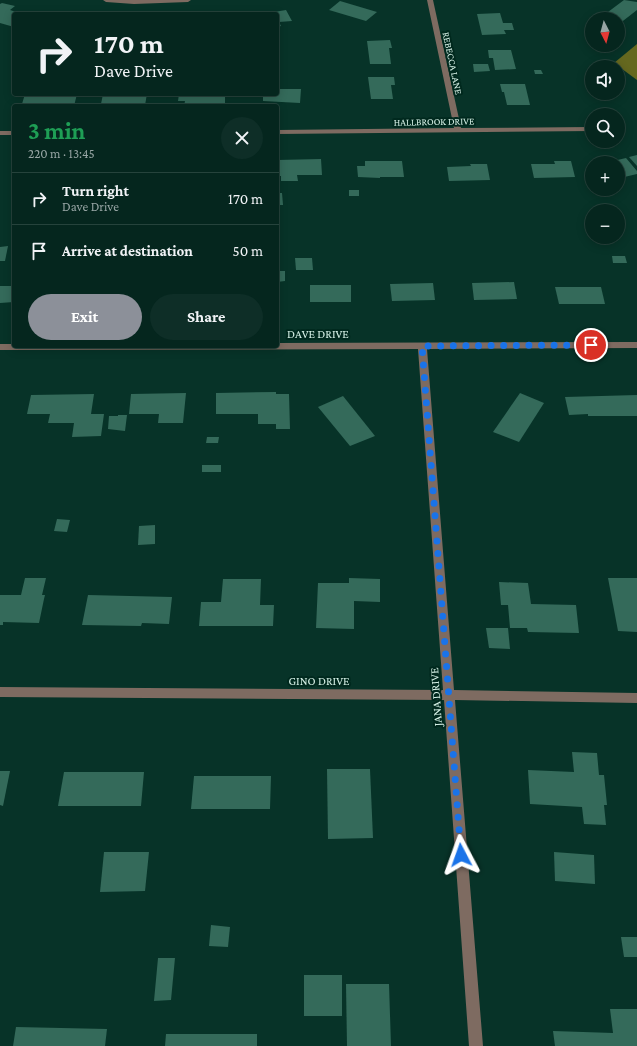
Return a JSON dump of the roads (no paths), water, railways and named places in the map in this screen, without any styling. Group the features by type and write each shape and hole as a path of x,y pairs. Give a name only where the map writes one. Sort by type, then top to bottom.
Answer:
{"street":[{"path":"106,0 140,2 188,0"},
{"name":"REBECCA LANE","path":"430,0 458,130"},
{"name":"HALLBROOK DRIVE","path":"279,132 585,129"},
{"path":"0,133 12,133"},
{"name":"DAVE DRIVE","path":"279,346 637,345"},
{"name":"JANA DRIVE","path":"422,346 476,1046"},
{"name":"DAVE DRIVE","path":"0,347 12,347"},
{"name":"GINO DRIVE","path":"0,692 449,695 637,698"}]}
